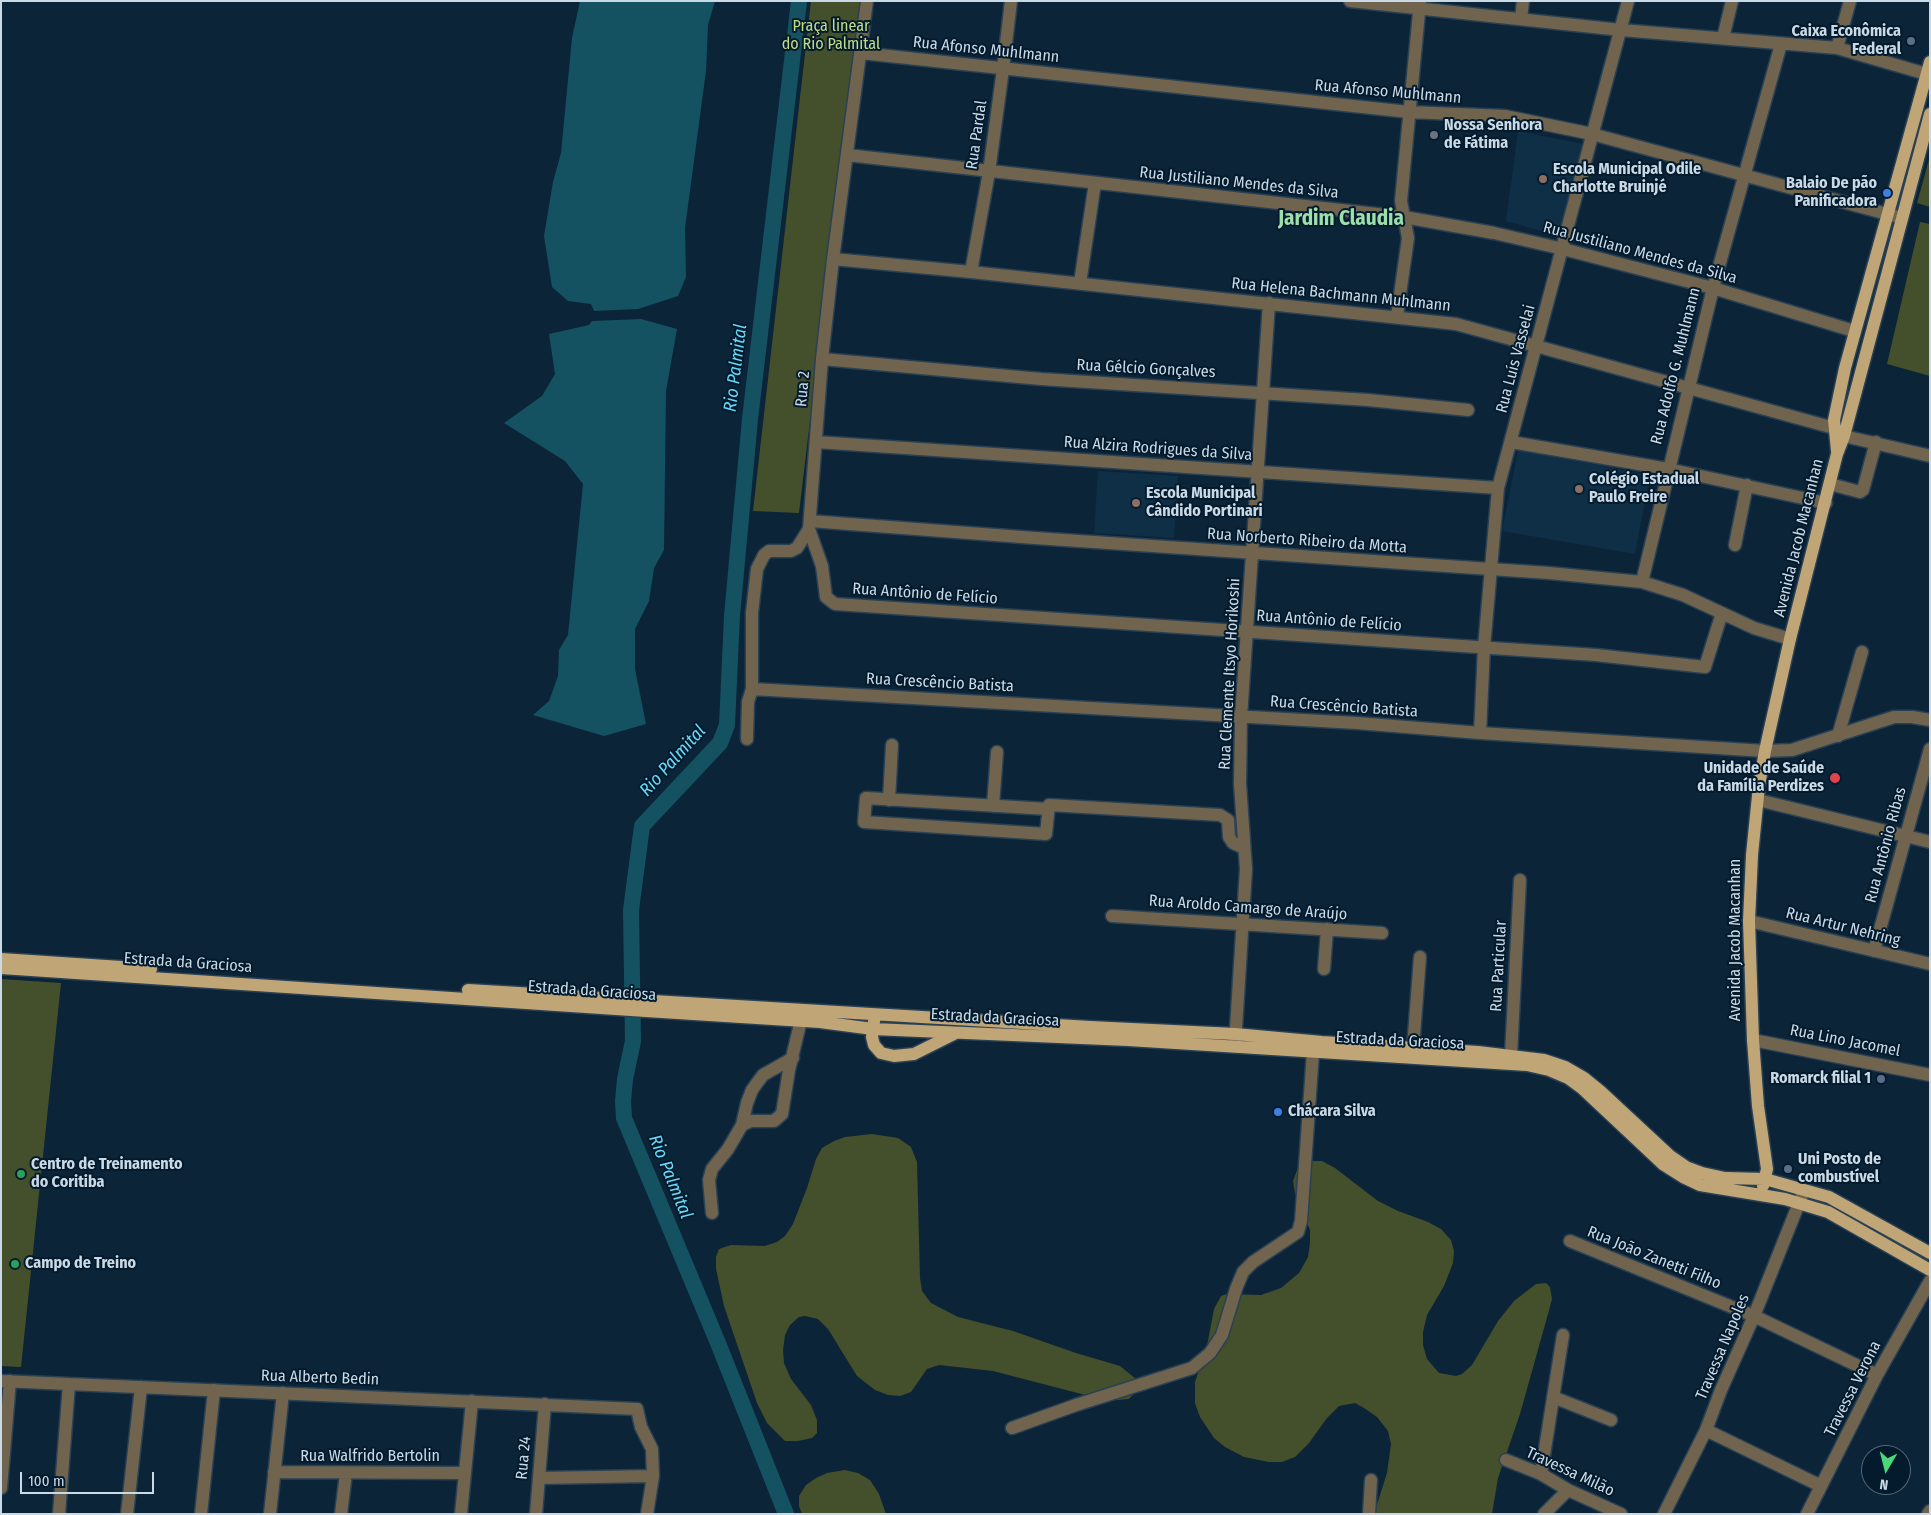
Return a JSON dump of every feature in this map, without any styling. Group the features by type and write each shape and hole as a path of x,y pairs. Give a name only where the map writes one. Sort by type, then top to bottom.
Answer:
{"main road":[{"name":"Avenida Jacob Macanhan","path":"1761,1194 1767,1169 1758,1106 1753,1040 1749,921 1752,855 1765,751 1790,639 1837,454 1839,432 1837,404 1854,331 1929,70"},
{"path":"1839,432 1849,418 1930,114"},
{"name":"Estrada da Graciosa","path":"1,959 103,964 611,1004"},
{"name":"Estrada da Graciosa","path":"1,968 646,1006 875,1014 1235,1034 1511,1055 1544,1060 1565,1067 1584,1078 1670,1156 1686,1167 1725,1178 1765,1179 1829,1197 1930,1253"},
{"name":"Estrada da Graciosa","path":"646,1006 801,1020 872,1029 1235,1047 1527,1065 1549,1070 1568,1078 1583,1089 1664,1165 1683,1177 1700,1185 1761,1194 1828,1212 1930,1270"},
{"path":"875,1014 872,1029 874,1046 881,1053 894,1056 914,1054 958,1032"}],"street":[{"name":"Rua 2","path":"809,525 822,359 833,259 867,1"},
{"name":"Rua Pardal","path":"971,272 989,172 1011,1"},
{"path":"1350,1 1420,5 1621,30 1837,48 1929,70"},
{"path":"1521,19 1523,1"},
{"name":"Rua Luís Vasselai","path":"1480,733 1484,648 1498,488 1628,1"},
{"path":"1723,38 1732,1"},
{"path":"1837,48 1850,1"},
{"path":"1397,316 1408,238 1400,201 1420,5"},
{"name":"Rua Adolfo G. Muhlmann","path":"1642,582 1712,288 1781,44"},
{"name":"Rua Afonso Muhlmann","path":"860,52 1409,112 1506,116 1592,134 1902,218"},
{"name":"Rua Justiliano Mendes da Silva","path":"847,156 1404,216 1494,232 1563,249 1712,288 1854,331"},
{"path":"1080,283 1095,184"},
{"name":"Rua Helena Bachmann Muhlmann","path":"833,259 1397,316 1456,324 1930,456"},
{"name":"Rua Clemente Itsyo Horikoshi","path":"1235,1047 1246,868 1240,784 1241,717 1269,303"},
{"name":"Rua Gélcio Gonçalves","path":"822,359 1041,379 1264,392 1468,410"},
{"name":"Rua Alzira Rodrigues da Silva","path":"816,442 1498,488"},
{"path":"1511,442 1668,469 1826,503"},
{"path":"1830,484 1860,492 1876,442"},
{"path":"1735,545 1747,485"},
{"path":"747,739 748,702 752,689 752,613 759,562 769,551 791,551 797,548 809,525"},
{"name":"Rua Norberto Ribeiro da Motta","path":"809,525 1253,553 1642,582 1683,595 1754,628 1790,639"},
{"name":"Rua Antônio de Felício","path":"809,525 822,566 826,597 835,604 1596,655 1705,667 1722,614"},
{"path":"1838,736 1862,652"},
{"name":"Rua Crescêncio Batista","path":"752,689 1357,723 1480,733 1765,751 1792,750 1894,717 1930,720"},
{"path":"889,800 892,745"},
{"name":"Rua Antônio Ribas","path":"1874,951 1904,836 1930,749"},
{"path":"993,806 997,752"},
{"path":"1048,809 866,798 864,822 1046,834 1049,804 1220,815 1228,820 1231,840 1236,845 1244,848"},
{"path":"1758,800 1930,842"},
{"name":"Rua Particular","path":"1511,1055 1520,880"},
{"name":"Rua Aroldo Camargo de Araújo","path":"1112,916 1382,933"},
{"name":"Rua Artur Nehring","path":"1749,921 1930,964"},
{"path":"1324,969 1326,929"},
{"path":"1413,1048 1420,957"},
{"path":"742,1125 751,1121 774,1121 782,1114 801,1020"},
{"name":"Rua Lino Jacomel","path":"1753,1040 1930,1075"},
{"path":"1012,1428 1076,1405 1192,1368 1210,1353 1222,1335 1243,1272 1253,1262 1298,1232 1301,1221 1313,1052"},
{"path":"712,1213 710,1180 712,1169 728,1149 742,1125 749,1096 763,1076 793,1058"},
{"name":"Travessa Napoles","path":"1664,1514 1706,1430 1800,1203 1804,1189"},
{"name":"Rua João Zanetti Filho","path":"1570,1241 1754,1316 1876,1375"},
{"name":"Travessa Verona","path":"1807,1514 1876,1375 1930,1281"},
{"path":"1541,1474 1564,1335"},
{"path":"1,1488 6,1381"},
{"name":"Rua Alberto Bedin","path":"6,1381 637,1408 641,1427 652,1449 653,1476"},
{"path":"59,1514 69,1384"},
{"path":"127,1514 141,1387"},
{"path":"201,1514 214,1390"},
{"path":"270,1514 283,1393"},
{"path":"1553,1397 1611,1420"},
{"path":"461,1514 472,1401"},
{"name":"Rua 24","path":"536,1514 545,1404"},
{"path":"1706,1430 1821,1486"},
{"name":"Travessa Milão","path":"1506,1460 1541,1474 1568,1490 1621,1514"},
{"name":"Rua Walfrido Bertolin","path":"274,1472 465,1473"},
{"path":"341,1514 346,1473"},
{"path":"539,1478 653,1476 646,1514"},
{"path":"1369,1514 1370,1480"},
{"path":"1544,1514 1568,1490"}],"shaded area":[{"path":"580,1 715,1 708,25 706,71 685,228 686,277 678,296 638,309 594,311 591,304 568,301 552,287 544,236 553,182 561,153 572,38"},
{"name":"Escola Municipal Odile Charlotte Bruinjé","path":"1518,131 1583,144 1559,236 1506,221"},
{"path":"641,319 677,329 666,391 664,550 654,568 649,601 635,629 635,669 646,724 604,736 533,715 549,701 558,676 559,650 568,635 583,484 565,461 504,423 542,396 555,374 549,334 589,325 592,321"},
{"name":"Colégio Estadual Paulo Freire","path":"1518,450 1650,475 1635,554 1502,531"},
{"name":"Escola Municipal Cândido Portinari","path":"1098,471 1178,476 1174,538 1094,533"}],"green space":[{"name":"Praça linear do Rio Palmital","path":"811,1 860,1 799,513 753,511"},
{"path":"1930,156 1930,207 1917,203"},
{"path":"1920,222 1930,224 1930,376 1887,364"},
{"name":"Centro de Treinamento do Coritiba","path":"1,979 61,983 21,1367 1,1366"},
{"path":"872,1134 898,1138 911,1147 917,1162 920,1278 922,1291 931,1303 958,1317 1013,1331 1120,1366 1136,1379 1138,1389 1129,1399 1117,1400 1089,1396 993,1371 939,1365 927,1369 911,1392 900,1396 888,1395 875,1390 857,1376 828,1329 818,1319 805,1316 799,1317 790,1325 785,1335 784,1363 791,1379 811,1405 817,1420 817,1433 812,1438 785,1441 767,1423 757,1403 724,1306 716,1269 716,1257 719,1249 731,1245 765,1246 777,1242 785,1236 793,1224 816,1159 822,1148 845,1137"},
{"path":"1311,1161 1322,1161 1335,1168 1378,1201 1428,1222 1441,1229 1451,1240 1454,1251 1453,1263 1444,1286 1427,1315 1423,1332 1423,1345 1427,1359 1439,1373 1456,1376 1462,1374 1472,1365 1498,1321 1514,1301 1536,1284 1546,1283 1550,1287 1552,1299 1520,1414 1498,1478 1492,1514 1374,1514 1387,1473 1391,1444 1388,1431 1377,1417 1355,1403 1339,1406 1295,1457 1282,1462 1269,1462 1244,1457 1225,1447 1214,1438 1200,1417 1195,1403 1195,1382 1207,1346 1214,1309 1221,1296 1227,1294 1261,1295 1281,1288 1299,1273 1308,1257 1310,1230 1295,1193 1293,1181 1299,1165"},
{"path":"845,1470 858,1473 870,1480 879,1494 886,1514 802,1514 799,1506 799,1496 806,1485 827,1473"}],"waterway":[{"name":"Rio Palmital","path":"786,1514 718,1343 624,1118 623,1101 625,1079 633,1041 631,910 642,826 720,743 727,725 732,616 750,419 799,1"}],"place":[{"name":"Caixa Econômica Federal","path":"1911,41"},
{"name":"Nossa Senhora de Fátima","path":"1434,135"},
{"name":"Escola Municipal Odile Charlotte Bruinjé","path":"1543,179"},
{"name":"Balaio De pão Panificadora","path":"1887,193"},
{"name":"Colégio Estadual Paulo Freire","path":"1579,489"},
{"name":"Escola Municipal Cândido Portinari","path":"1136,503"},
{"name":"Unidade de Saúde da Família Perdizes","path":"1835,778"},
{"name":"Romarck filial 1","path":"1881,1079"},
{"name":"Chácara Silva","path":"1278,1112"},
{"name":"Uni Posto de combustível","path":"1788,1169"},
{"name":"Centro de Treinamento do Coritiba","path":"21,1174"},
{"name":"Campo de Treino","path":"15,1264"}],"district":[{"name":"Jardim Claudia","path":"1341,219"}]}
